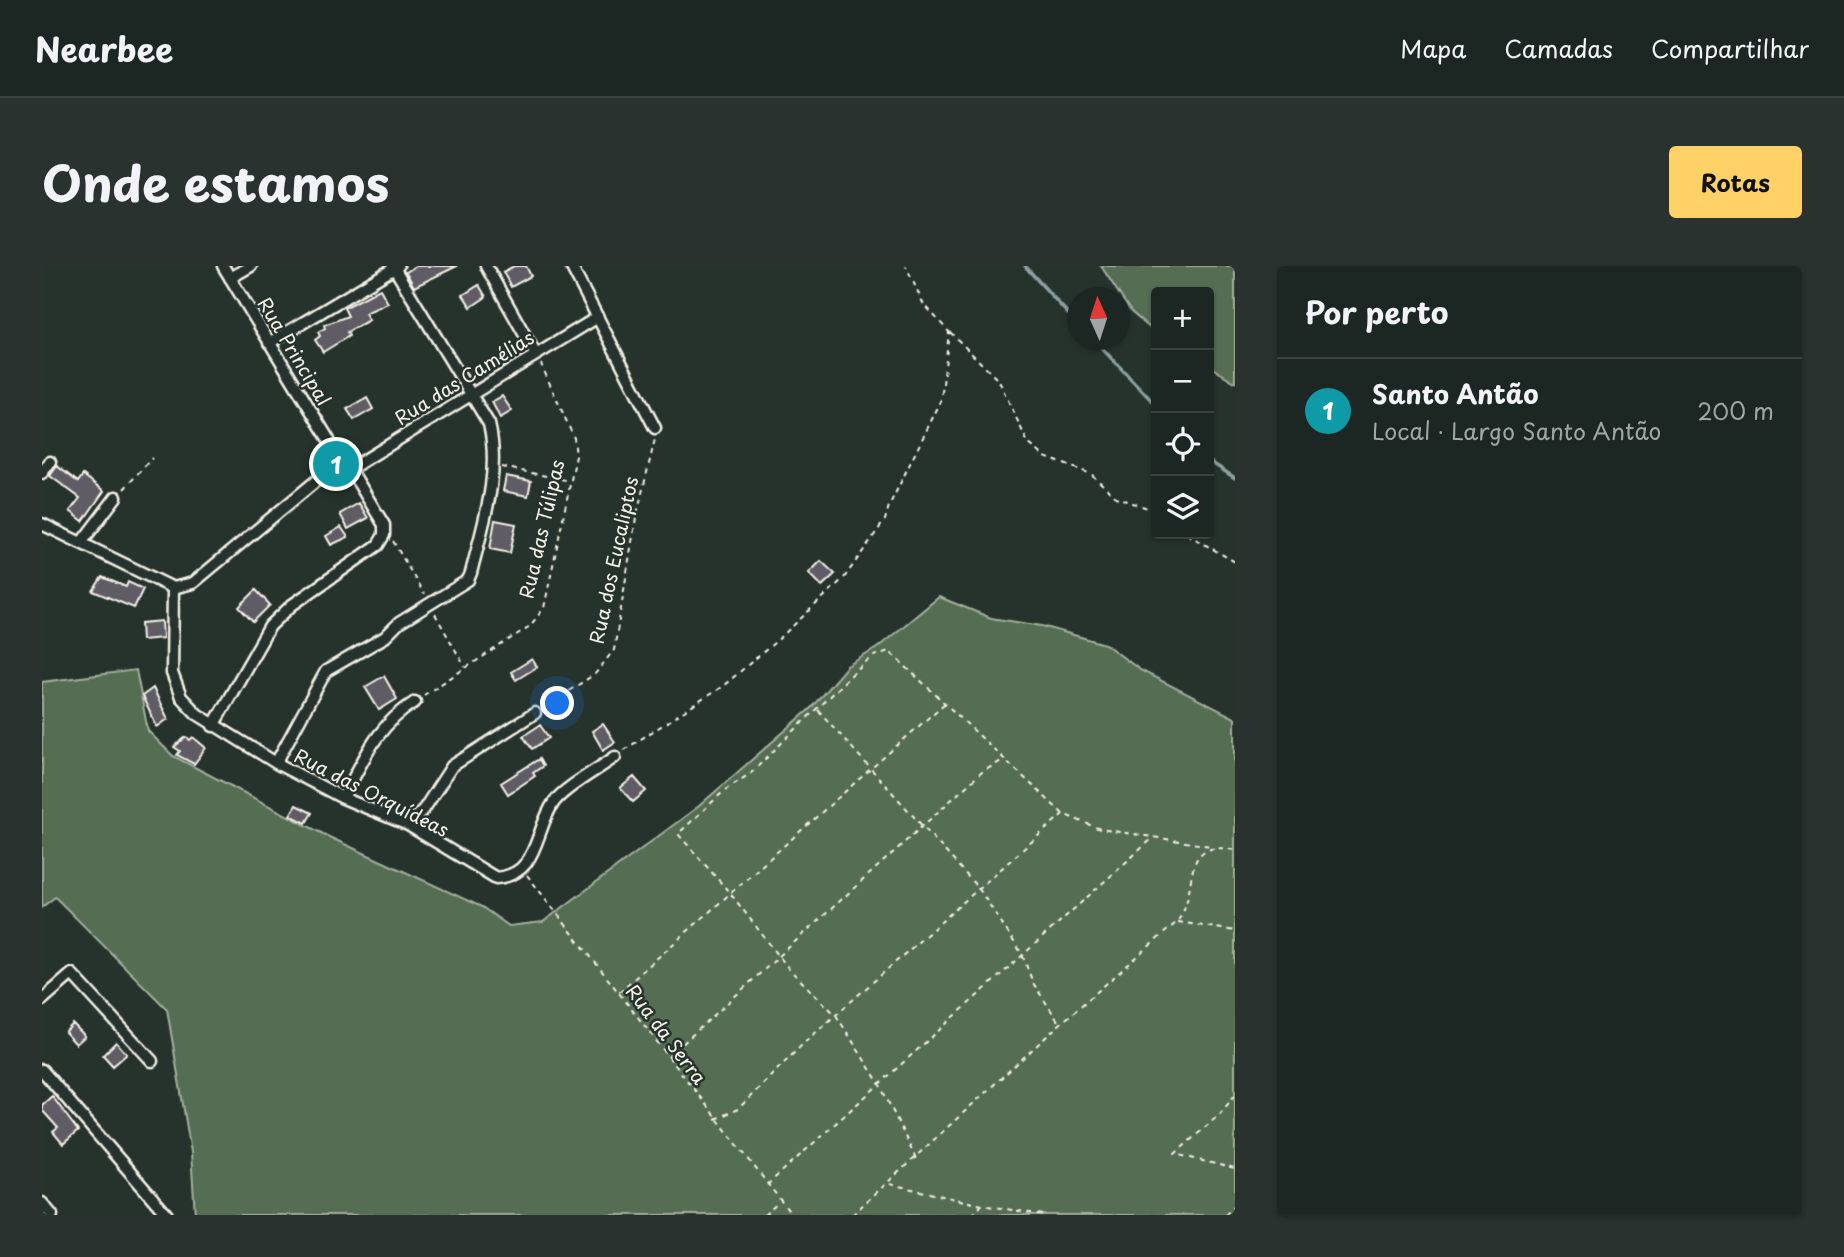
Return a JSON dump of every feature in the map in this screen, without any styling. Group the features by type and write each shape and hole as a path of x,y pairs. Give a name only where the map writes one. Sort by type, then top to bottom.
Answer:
{"street":[{"name":"Rua Principal","path":"223,266 329,440 333,455"},
{"path":"230,278 251,266"},
{"path":"486,266 535,353"},
{"path":"571,266 655,428"},
{"path":"269,343 395,267 489,424 495,447 494,465 468,580 399,623 385,637 327,671 276,763"},
{"name":"Rua das Camélias","path":"347,469 598,317"},
{"path":"213,726 270,626 292,605 378,545 384,534 384,525 347,469 343,458 333,455 328,459 328,471"},
{"path":"42,473 50,462"},
{"path":"328,471 334,474 347,469"},
{"path":"42,524 173,588 193,583 328,471"},
{"path":"81,543 117,498"},
{"name":"Rua das Orquídeas","path":"173,588 172,673 181,697 213,726 343,798 408,825 496,878 510,877 520,872"},
{"path":"343,798 380,731 392,716 415,702"},
{"path":"408,825 424,810 452,766 535,713"},
{"path":"520,872 531,856 555,801 615,757"},
{"path":"42,1000 72,974 152,1061"},
{"path":"42,1070 167,1215"},
{"path":"42,1203 52,1215"}],"path":[{"path":"906,266 923,303 999,382 1028,443 1045,457 1091,474 1116,497 1151,509"},
{"path":"615,757 723,686 844,578 885,520 889,506 941,401 949,332"},
{"name":"Rua das Túlipas","path":"415,702 530,626 544,608 576,456 574,438 535,353"},
{"name":"Rua dos Eucaliptos","path":"535,713 595,674 614,650 636,518 653,459 655,428"},
{"path":"117,498 152,458"},
{"path":"494,465 570,481"},
{"path":"384,525 465,668"},
{"path":"1196,539 1235,562"},
{"path":"916,1159 879,1083 836,1014 780,956 678,834 725,790 751,773 874,656 889,651 1063,814 1100,829 1235,850"},
{"path":"618,993 946,702"},
{"path":"817,709 979,889 1022,954 1033,983 1060,1024"},
{"path":"668,1057 982,772 1006,758"},
{"path":"715,1119 738,1110 836,1014 1063,814"},
{"path":"767,1185 1154,837"},
{"path":"852,1215 889,1184 1060,1024 1177,922 1188,904 1199,853 1211,846"},
{"name":"Rua da Serra","path":"520,872 530,877 792,1215"},
{"path":"1177,922 1235,931"},
{"path":"1235,1095 1220,1114 1175,1154 1235,1169"},
{"path":"889,1184 982,1205 1043,1215"},
{"path":"764,1215 780,1201"},
{"path":"972,1215 982,1205"},
{"path":"1225,1215 1235,1206"}],"green space":[{"path":"1101,266 1235,266 1235,382 1214,369 1214,287 1151,287 1151,329 1130,310 1130,287 1115,287"},
{"path":"939,597 991,618 1042,626 1105,644 1140,670 1235,718 1235,1215 195,1215 191,1152 167,1009 55,897 42,907 42,682 136,670 148,731 173,756 329,837 482,907 509,926 543,922 699,806 811,708 847,666 877,648"}],"building":[{"path":"416,266 457,266 414,287 406,272"},
{"path":"514,266 526,266 531,276 511,287 503,272"},
{"path":"479,285 486,297 471,307 463,295"},
{"path":"380,289 388,303 365,313 369,320 347,332 349,336 323,352 315,340 320,336 318,332 325,328 324,325 348,316 344,308"},
{"path":"502,396 512,411 500,418 492,402"},
{"path":"367,398 373,409 354,420 347,409"},
{"path":"57,466 78,482 83,475 104,491 83,521 70,511 80,498 50,476"},
{"path":"506,476 531,481 528,496 503,491"},
{"path":"359,503 368,518 348,529 340,514"},
{"path":"495,520 516,524 510,553 490,549"},
{"path":"341,527 348,537 331,545 326,536"},
{"path":"821,561 835,574 822,586 809,573"},
{"path":"102,577 126,587 128,582 143,589 134,608 93,591"},
{"path":"256,590 270,605 253,622 239,607"},
{"path":"162,621 163,638 142,640 141,623"},
{"path":"532,659 537,667 516,680 511,672"},
{"path":"384,676 397,699 379,710 365,687"},
{"path":"153,688 168,719 157,727 142,696"},
{"path":"603,724 615,742 603,750 592,731"},
{"path":"540,725 549,738 532,749 523,736"},
{"path":"186,737 190,740 193,737 206,748 194,764 177,755 180,751 174,747"},
{"path":"539,759 543,766 533,773 535,776 508,794 501,783"},
{"path":"634,777 646,791 633,802 620,788"},
{"path":"296,805 312,813 306,823 290,815"},
{"path":"73,1024 85,1036 76,1044 65,1032"},
{"path":"116,1042 127,1054 113,1066 103,1055"},
{"path":"52,1096 78,1131 63,1144 53,1132 58,1128 42,1110 42,1105"}],"waterway":[{"path":"1025,266 1067,313"},
{"path":"1104,350 1151,400"},
{"path":"1214,464 1235,478"}],"place":[{"name":"Santo Antão","path":"336,464"}]}
